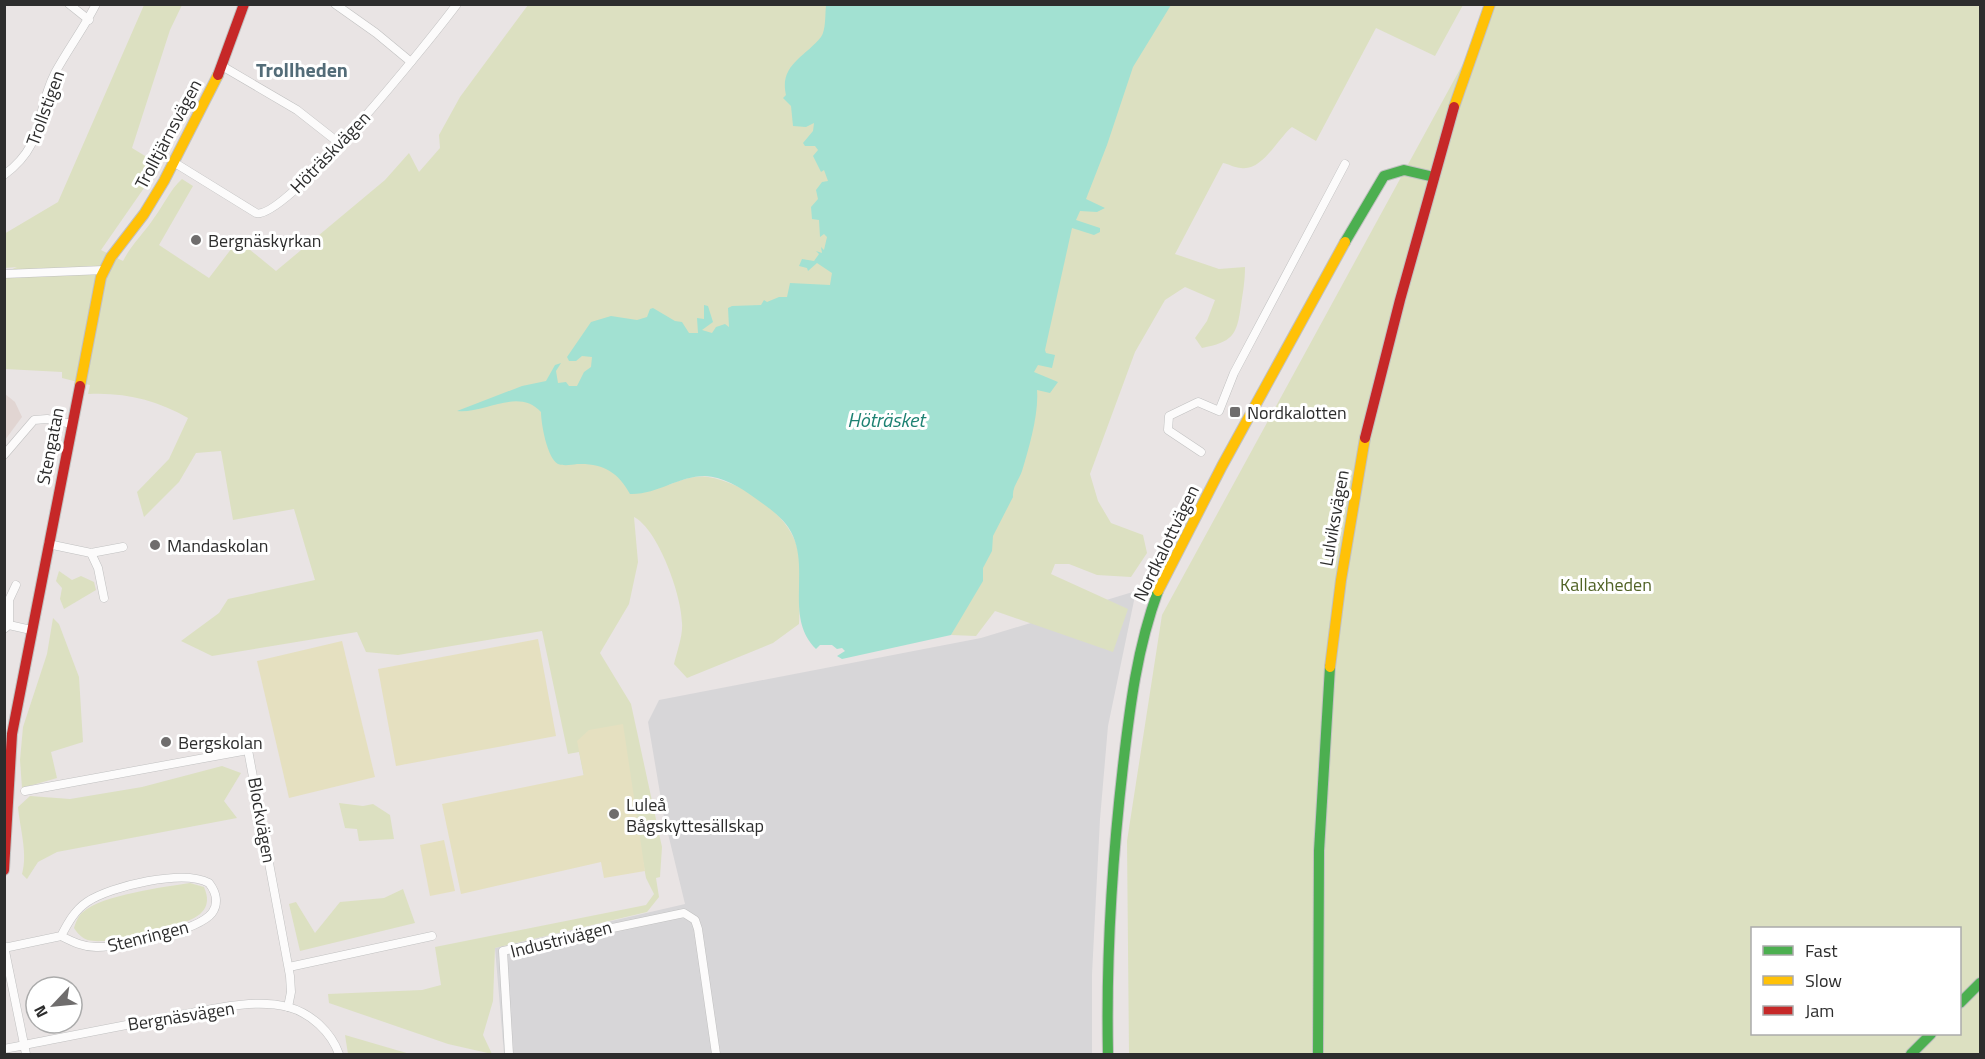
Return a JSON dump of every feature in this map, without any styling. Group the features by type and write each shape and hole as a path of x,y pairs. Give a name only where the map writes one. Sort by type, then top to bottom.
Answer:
{"street":[{"path":"69,4 89,20"},
{"name":"Trollstigen","path":"4,175 18,164 31,148 50,84 89,20 96,4"},
{"name":"Trolltjärnsvägen","path":"104,270 176,163 222,66 244,4"},
{"path":"334,4 376,33 411,62"},
{"name":"Höträskvägen","path":"176,163 256,213 263,214 305,180 411,62 457,4"},
{"name":"Lulviksvägen","path":"1318,1054 1319,820 1336,616 1351,512 1371,410 1434,177 1477,35 1490,4"},
{"path":"222,66 297,110 339,143"},
{"path":"1201,452 1168,430 1169,416 1198,402 1219,411 1234,373 1345,164"},
{"name":"Nordkalottvägen","path":"1108,1054 1112,900 1122,767 1138,655 1160,586 1222,466 1378,182 1387,173 1399,169 1434,177"},
{"path":"4,274 104,270"},
{"name":"Stengatan","path":"4,870 12,734 104,270"},
{"path":"4,455 34,420 47,419 72,424"},
{"path":"48,544 91,554 123,547"},
{"path":"91,554 98,568 104,598"},
{"path":"15,585 9,600 7,627 31,630"},
{"name":"Blockvägen","path":"25,791 248,750 289,967 291,985 288,1007"},
{"name":"Stenringen","path":"190,877 209,883 216,895 214,908 209,915 177,931 99,948 81,946 62,936 74,914 87,902 116,891 155,881 190,877"},
{"name":"Industrivägen","path":"509,1054 502,955 506,949 684,913 695,920 700,941 716,1054"},
{"path":"26,1054 5,947 62,936"},
{"path":"289,967 432,936"},
{"path":"1961,1001 1980,983"},
{"name":"Bergnäsvägen","path":"4,1049 215,1009 257,1005 288,1007 315,1022 332,1038 339,1054"},
{"path":"1911,1054 1930,1035"}],"shaded area":[{"path":"5,394 15,402 22,417 5,440"},
{"path":"1136,591 1108,726 1100,819 1092,974 1092,1054 504,1054 495,948 685,904 664,817 648,722 659,700 981,638"},
{"path":"538,639 556,736 396,766 378,669"},
{"path":"342,641 375,777 289,798 257,661"},
{"path":"623,724 645,871 604,878 601,862 461,894 442,804 584,775 577,741 589,730"},
{"path":"444,840 455,891 430,896 420,845"}],"green space":[{"path":"144,5 182,5 170,30 132,148 160,165 101,250 123,261 182,179 193,186 159,245 209,278 238,240 276,271 385,180 409,153 419,172 440,148 439,135 460,97 528,5 1463,5 1435,56 1376,28 1316,141 1292,127 1256,165 1241,168 1223,163 1175,254 1219,269 1245,267 1244,286 1235,331 1226,340 1202,348 1195,338 1207,321 1215,300 1185,287 1165,300 1135,352 1090,474 1098,501 1111,523 1143,535 1147,553 1131,577 1097,575 1069,564 1055,564 1051,574 1128,609 1113,652 995,611 976,636 951,635 969,601 675,436 668,485 698,477 721,480 735,485 763,502 785,524 798,550 799,624 773,643 687,678 674,664 682,628 681,611 673,581 652,535 634,517 638,562 629,604 600,653 631,704 662,847 660,877 656,878 659,897 647,912 495,948 493,1001 483,1035 492,1054 448,1044 329,1003 328,994 422,990 441,985 435,947 646,905 654,894 646,878 642,856 601,862 579,752 568,754 542,631 398,655 366,652 357,632 212,656 181,641 219,613 228,599 315,580 294,509 233,520 221,451 196,453 179,482 144,517 137,492 169,459 188,418 164,406 140,398 114,394 88,394 90,385 62,378 62,372 5,369 5,272 17,267 5,268 4,234 58,202"},
{"name":"Kallaxheden","path":"1495,5 1980,5 1980,1054 1129,1054 1127,841 1162,615"},
{"path":"59,571 72,580 81,576 94,582 96,590 64,609 60,599 62,588 56,581"},
{"path":"53,618 59,624 79,677 83,742 51,752 57,778 22,788 20,760 23,727 47,654"},
{"path":"222,766 241,773 224,801 237,818 57,852 38,862 27,879 22,874 24,850 18,807 30,796 70,799 142,787"},
{"path":"339,803 363,806 373,804 390,815 394,839 359,841 357,829 345,828"},
{"path":"190,883 204,887 207,904 201,913 181,924 129,938 98,941 84,938 74,928 78,917 83,912 104,901 118,896"},
{"path":"403,889 415,923 300,951 289,904 296,902 315,933 340,902 384,898"},
{"path":"345,1035 410,1054 348,1054"}],"water":[{"name":"Höträsket","path":"826,5 1171,5 1133,67 1086,199 1105,208 1097,212 1080,211 1076,220 1100,228 1100,232 1094,235 1072,228 1045,350 1046,353 1055,355 1052,368 1038,365 1034,372 1058,382 1050,393 1037,390 1035,420 1028,452 1013,497 993,536 992,551 983,568 983,581 951,635 842,659 837,656 845,651 842,648 820,645 816,649 807,637 799,610 797,550 790,530 777,514 743,490 725,480 705,476 686,479 649,492 630,494 615,475 602,467 586,464 558,464 551,455 545,440 541,412 532,405 512,401 468,411 457,411 522,386 546,381 555,365 561,363 556,371 558,383 566,382 569,386 577,386 584,372 591,367 592,357 582,356 576,361 569,361 567,357 591,322 611,316 637,320 647,317 650,309 653,308 675,321 682,322 689,333 698,333 697,318 704,319 704,305 708,306 713,322 702,330 712,333 716,327 725,324 729,327 728,308 732,306 761,305 764,300 767,302 779,297 787,297 790,283 830,285 832,273 817,263 808,271 807,268 799,266 802,259 814,261 819,254 816,251 822,253 821,247 824,250 827,237 824,234 820,237 819,220 812,219 811,207 818,199 816,190 822,182 828,181 824,170 821,172 813,156 818,150 815,146 805,146 803,143 813,131 814,123 806,127 793,126 791,106 783,98 786,95 786,76 790,69 823,34"}],"traffic: fast":[{"path":"1345,242 1384,176 1404,170 1434,177"},
{"path":"1108,1054 1109,946 1119,802 1135,677 1158,591"},
{"path":"1318,1054 1319,851 1330,667"},
{"path":"1961,1002 1980,983"},
{"path":"1911,1054 1930,1035"}],"traffic: slow":[{"path":"1454,107 1490,4"},
{"path":"80,386 101,277 111,257 144,214 164,181 218,75"},
{"path":"1158,591 1222,466 1345,242"},
{"path":"1330,667 1341,580 1365,438"}],"traffic: jam":[{"path":"218,75 244,4"},
{"path":"1365,438 1400,300 1454,107"},
{"path":"4,870 12,734 80,386"}],"place":[{"name":"Bergnäskyrkan","path":"196,240"},
{"name":"Nordkalotten","path":"1235,412"},
{"name":"Mandaskolan","path":"155,545"},
{"name":"Bergskolan","path":"166,742"},
{"name":"Luleå Bågskyttesällskap","path":"614,814"}],"district":[{"name":"Trollheden","path":"302,69"}]}
